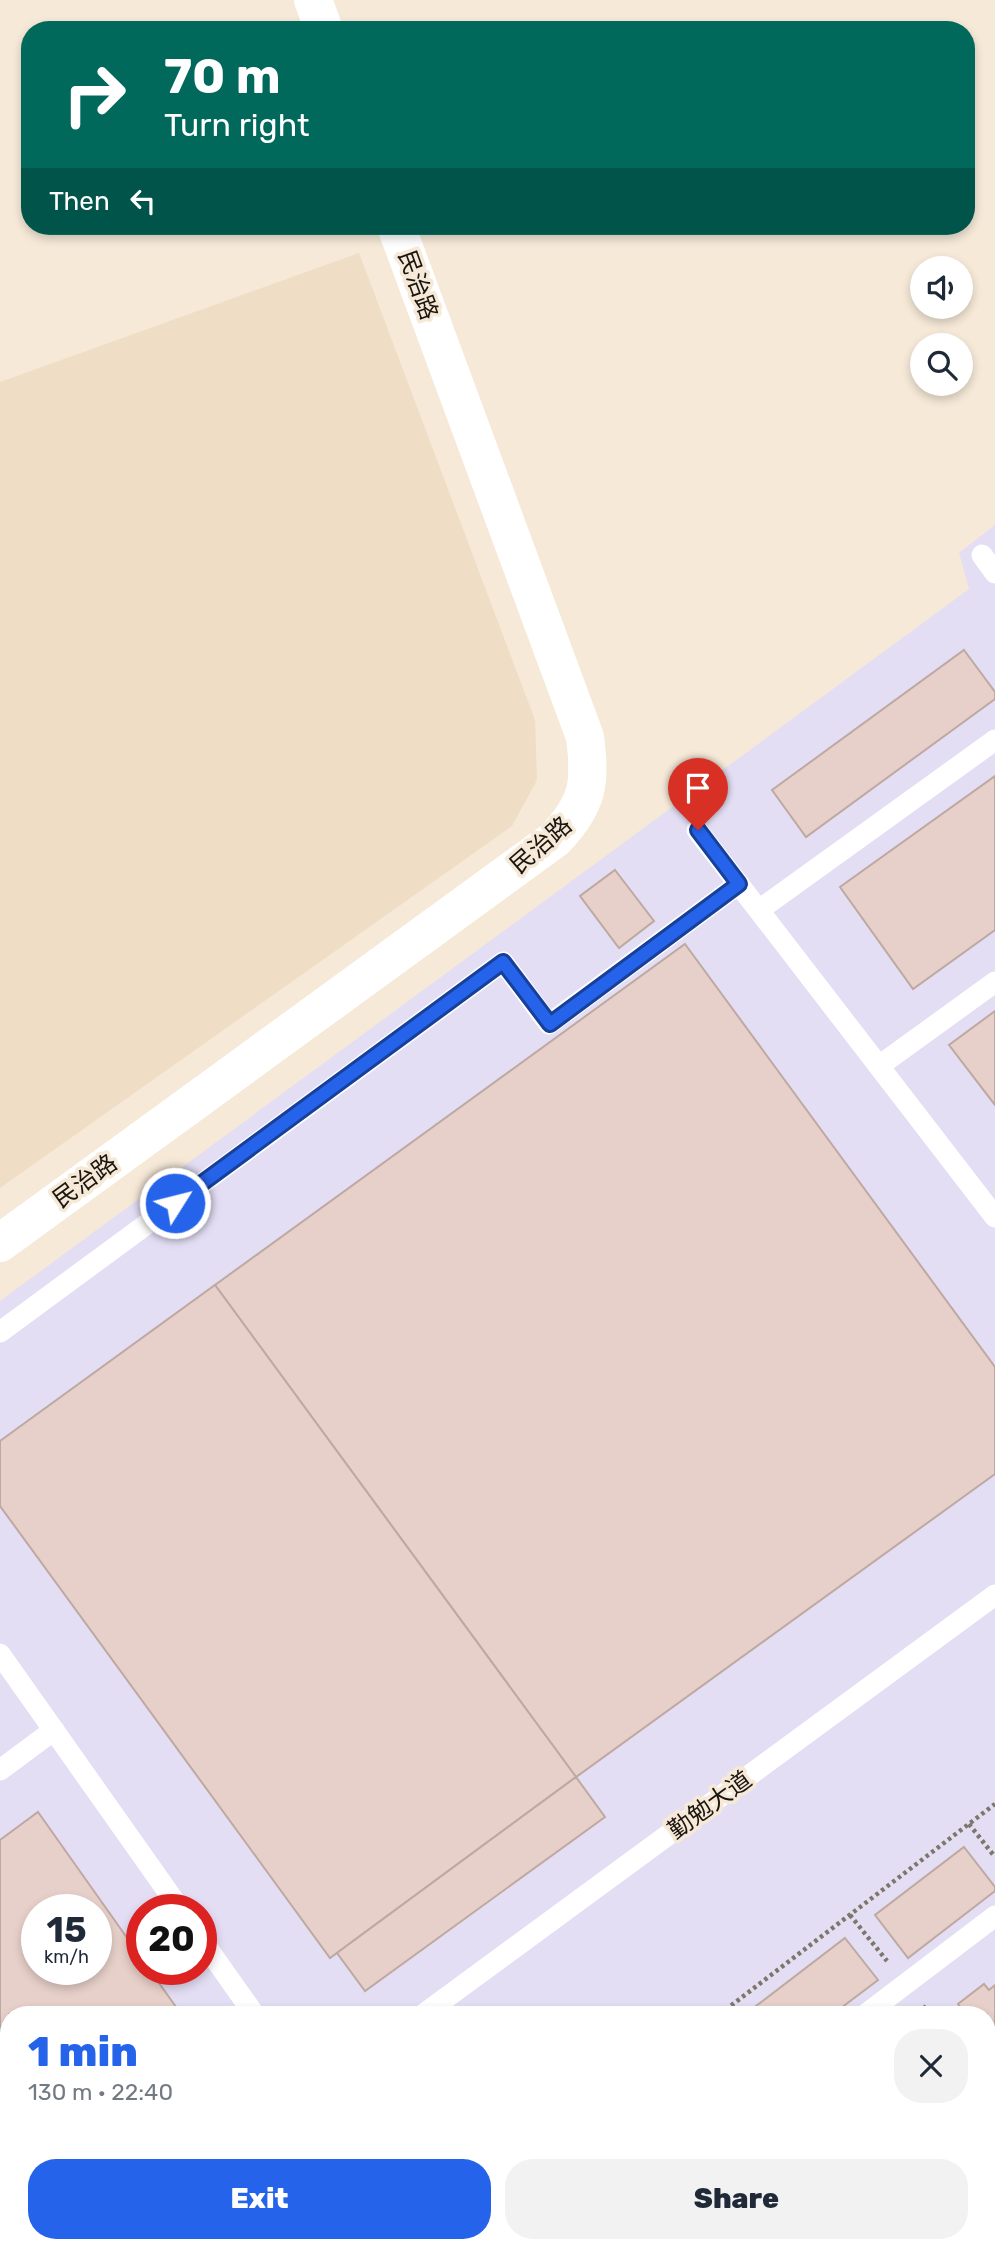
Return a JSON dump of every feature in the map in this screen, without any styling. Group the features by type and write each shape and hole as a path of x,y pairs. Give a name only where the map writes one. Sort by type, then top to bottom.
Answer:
{"street":[{"path":"313,0 321,21"},
{"name":"民治路","path":"0,1243 555,839 575,817 586,790 589,765 585,737 400,235"}],"lane":[{"path":"982,555 995,572"},
{"path":"759,910 995,740"},
{"path":"698,830 995,1217"},
{"path":"0,1332 503,962 550,1024 739,884"},
{"path":"879,1066 995,982"},
{"name":"勤勉大道","path":"435,2006 995,1595"},
{"path":"0,1654 169,1894"},
{"path":"0,1770 54,1730"},
{"path":"877,2006 995,1916"},
{"path":"217,1962 248,2006"}],"path":[{"path":"731,2006 995,1804"},
{"path":"969,1824 995,1857"}],"shaded area":[{"path":"359,253 535,720 537,780 512,826 0,1188 0,382"},
{"path":"995,525 995,2006 0,2006 0,1301 969,589 959,553"}],"building":[{"path":"964,650 995,692 995,699 806,837 772,790"},
{"path":"995,776 995,930 913,989 840,887"},
{"path":"615,870 654,921 619,948 580,896"},
{"path":"685,944 995,1367 995,1474 576,1777 215,1285"},
{"path":"995,1011 995,1105 949,1045"},
{"path":"215,1285 576,1777 330,1958 0,1506 0,1441"},
{"path":"576,1777 605,1817 365,1991 337,1953"},
{"path":"38,1812 96,1894 21,1894 21,1985 112,1985 112,1917 126,1936 126,1985 160,1985 175,2006 0,2006 0,1840"},
{"path":"964,1847 995,1887 995,1891 908,1958 875,1915"},
{"path":"845,1938 878,1980 844,2006 756,2006"},
{"path":"984,1984 989,1990 995,1985 995,2006 958,2004"}],"route":[{"path":"175,1203 503,962 550,1024 739,884 698,830"}]}
